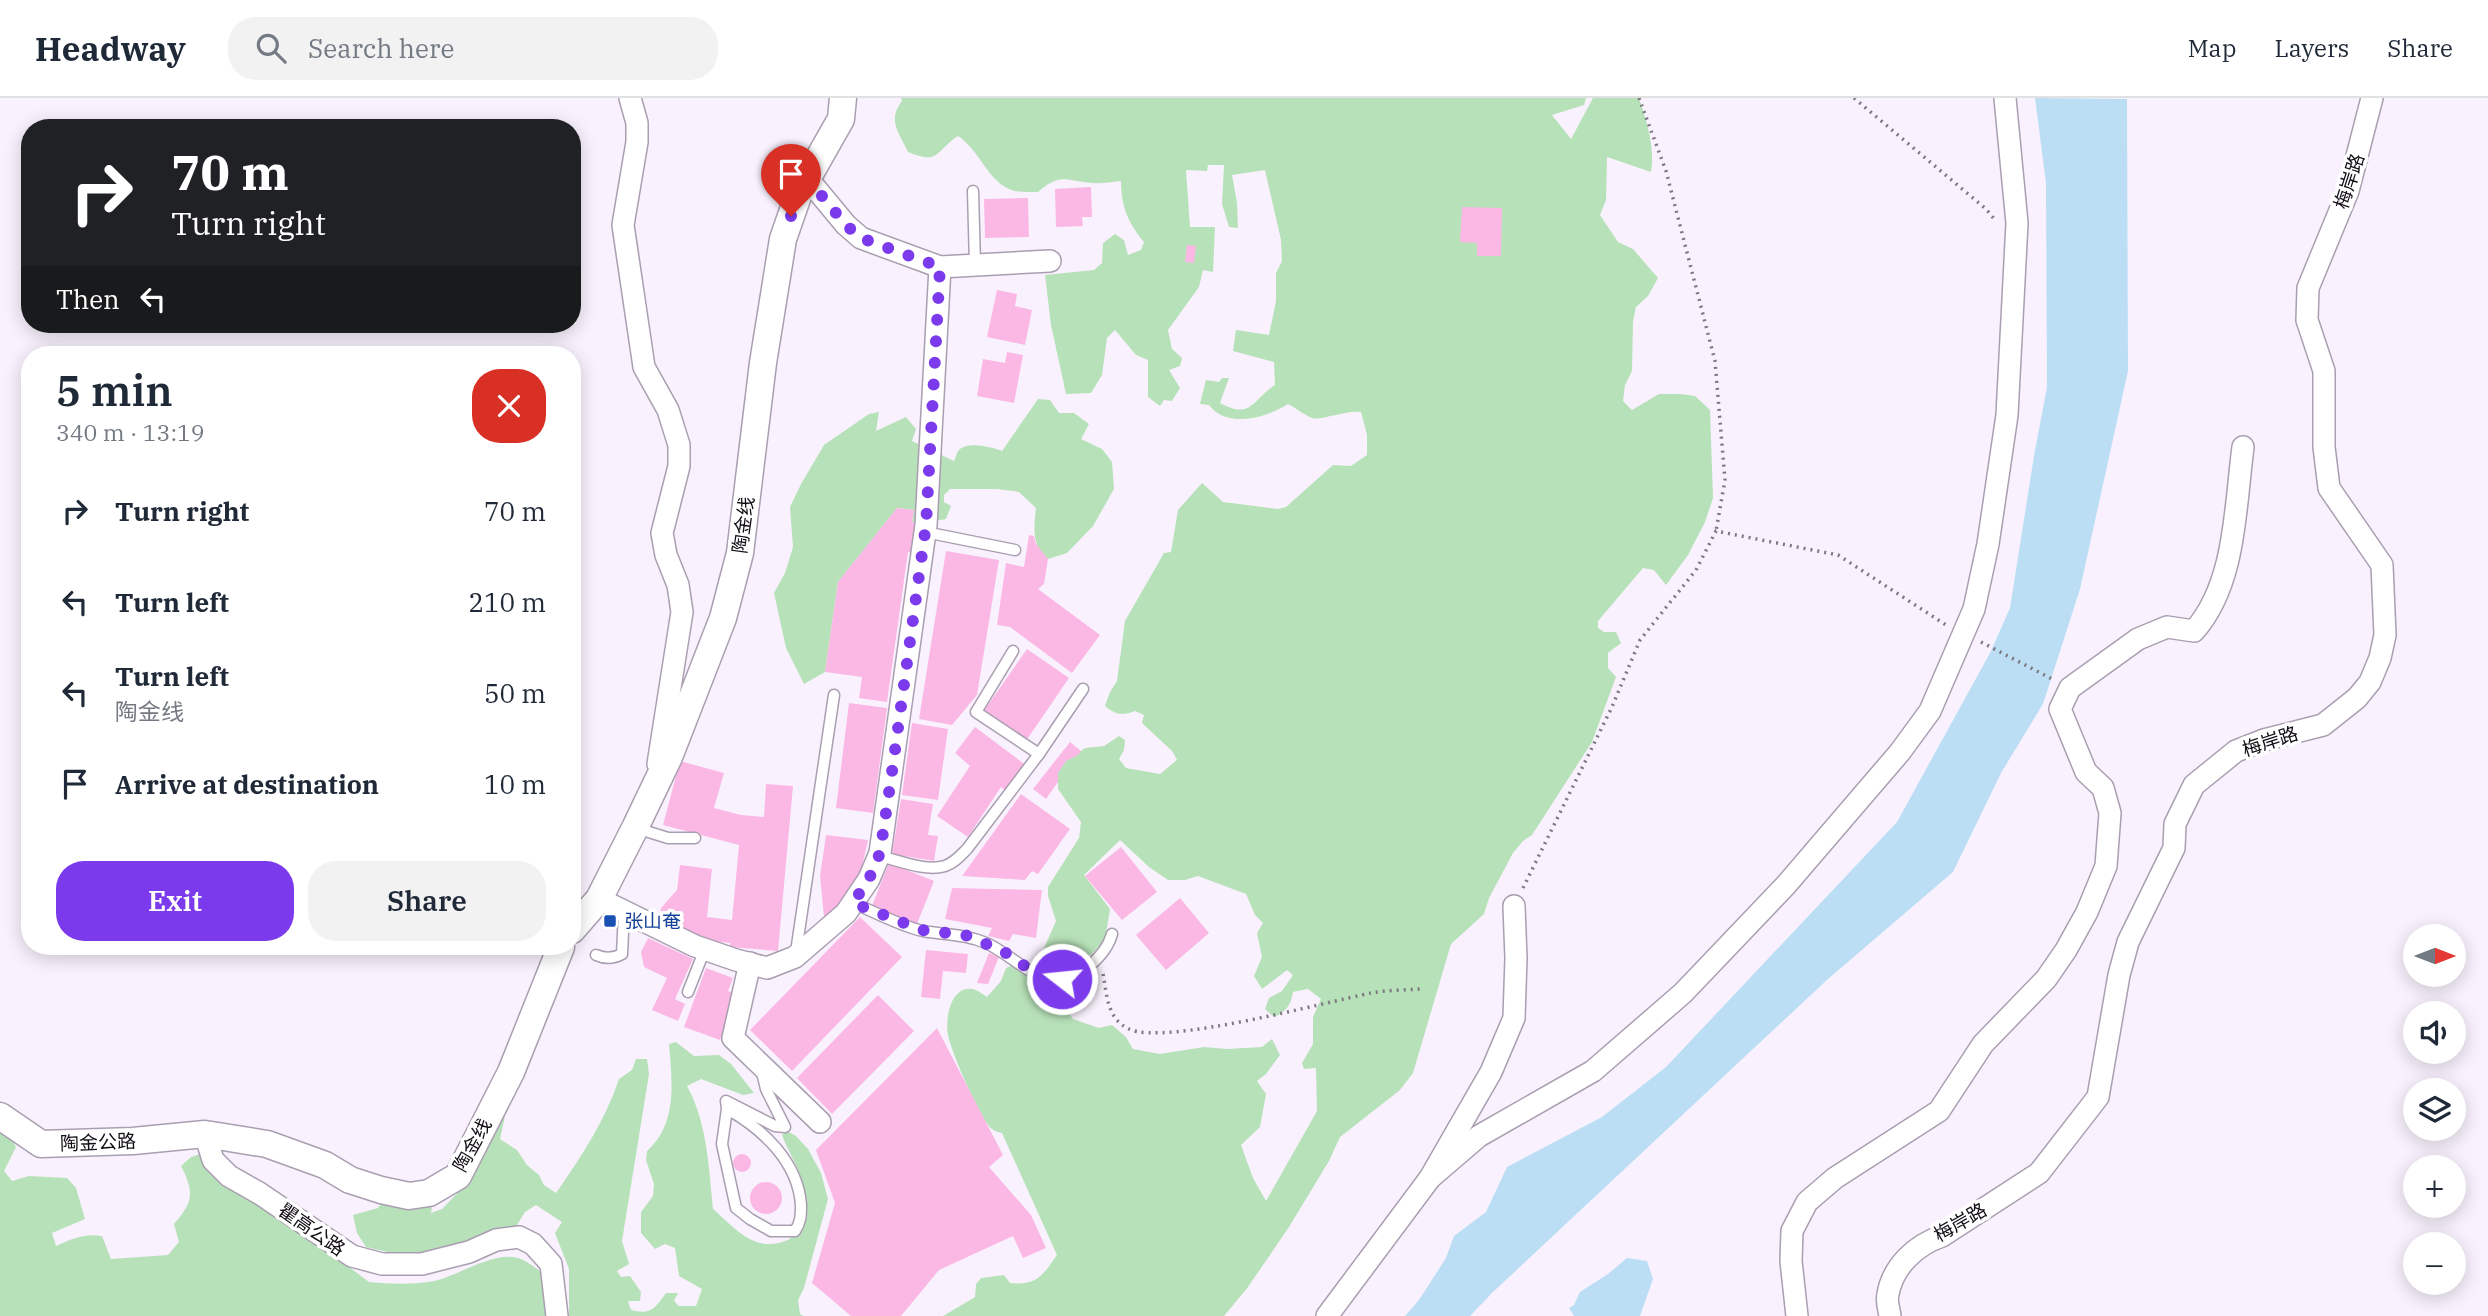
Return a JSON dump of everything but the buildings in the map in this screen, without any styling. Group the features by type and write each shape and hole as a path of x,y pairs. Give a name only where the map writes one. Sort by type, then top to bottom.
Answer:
{"street":[{"path":"630,98 637,123 637,142 623,225 644,367 668,410 679,446 677,476 662,533 666,555 678,585 682,612 655,783"},
{"name":"陶金线","path":"581,920 599,899 669,757 723,618 740,553 762,363 783,239 799,193 841,118 844,98"},
{"path":"1430,1178 1479,1136 1593,1071 1683,993 1786,886 1900,752 1930,711 1974,609 1988,544 2007,415 2017,223 2005,98"},
{"name":"梅岸路","path":"1890,1316 1887,1296 1898,1268 1924,1242 1942,1236 2039,1173 2098,1097 2119,975 2128,942 2174,848 2175,824 2194,785 2236,751 2264,740 2323,725 2357,698 2370,682 2380,658 2385,635 2382,565 2329,488 2324,447 2324,371 2307,320 2308,288 2348,191 2372,98"},
{"path":"807,178 846,225 861,238 940,267 1050,261"},
{"path":"599,899 705,949 767,968 795,957 846,913 869,879 879,856 888,804 925,532 940,267"},
{"path":"1797,1316 1791,1261 1792,1231 1807,1202 1835,1178 1938,1111 1983,1044 2046,979 2087,912 2106,866 2110,813 2103,788 2086,772 2060,709 2070,688 2138,639 2167,627 2193,631 2202,621 2227,570 2243,447"},
{"path":"1327,1316 1430,1178 1491,1072 1514,1018 1514,905"},
{"name":"陶金线","path":"205,1134 267,1144 325,1165 350,1180 381,1190 409,1196 441,1188 458,1176 511,1072 558,955"},
{"path":"750,963 733,1038 820,1122"},
{"name":"陶金公路","path":"0,1116 41,1144 132,1141 205,1134"},
{"name":"瞿高公路","path":"205,1134 213,1160 229,1176 260,1193 352,1256 382,1264 422,1264 469,1252 496,1240 519,1237 533,1244 551,1264 557,1316"}],"lane":[{"path":"973,191 975,265"},
{"path":"925,532 1015,550"},
{"path":"1013,651 976,712 1039,754"},
{"path":"879,856 922,866 943,866 954,861 967,849 1039,754 1083,689"},
{"path":"795,957 834,695"},
{"path":"635,828 668,838 695,838"},
{"path":"853,903 922,930 965,935 1003,951 1035,973 1052,980 1083,971 1099,958 1112,934"},
{"path":"596,954 603,958 615,958 622,954 624,912"},
{"path":"688,992 705,949"},
{"path":"727,1109 749,1121 784,1157 800,1188 801,1222 796,1231 771,1231 736,1208 722,1144 726,1101 775,1126 785,1127 766,1088 760,1065"}],"path":[{"path":"1514,905 1612,707 1640,640 1696,570 1716,531 1725,480 1715,361 1679,216 1639,98"},
{"path":"1854,98 1986,209 2017,246"},
{"path":"1716,531 1838,555 1950,628 2070,688"},
{"path":"1099,958 1110,1012 1129,1029 1148,1035 1234,1022 1375,992 1420,989"}],"green space":[{"path":"901,98 1586,98 1584,105 1552,115 1571,139 1593,98 1639,98 1647,126 1652,153 1651,172 1607,157 1606,200 1600,215 1618,242 1633,249 1658,278 1648,296 1636,307 1632,371 1625,385 1623,401 1632,410 1659,394 1680,394 1695,396 1710,410 1713,498 1705,522 1688,555 1666,585 1654,570 1643,568 1598,621 1598,628 1604,632 1616,632 1621,643 1608,653 1608,668 1616,677 1592,742 1532,835 1513,853 1489,898 1484,914 1451,944 1413,1073 1400,1090 1340,1137 1329,1161 1289,1227 1248,1287 1224,1316 943,1316 975,1297 976,1284 981,1278 1004,1275 1010,1283 1027,1283 1038,1278 1057,1255 1002,1133 993,1130 980,1112 954,1055 947,1021 951,1005 959,992 973,989 987,997 1001,981 1006,968 1015,964 1057,997 1073,1019 1099,1028 1112,1025 1126,1037 1133,1049 1160,1054 1204,1047 1262,1047 1272,1039 1280,1055 1266,1074 1257,1081 1266,1094 1260,1127 1241,1145 1253,1178 1266,1201 1317,1111 1316,1068 1304,1069 1302,1063 1313,1044 1313,1017 1321,999 1308,989 1293,992 1287,1008 1274,1017 1265,1009 1269,998 1282,991 1293,975 1287,970 1262,989 1254,976 1262,957 1257,933 1263,923 1255,915 1246,894 1198,876 1185,880 1168,880 1149,867 1120,840 1084,875 1110,909 1105,940 1092,954 1056,972 1047,967 1041,955 1056,921 1048,887 1079,838 1081,822 1058,789 1058,773 1066,761 1085,748 1104,746 1119,736 1125,740 1119,759 1126,768 1160,774 1177,760 1173,752 1142,723 1144,715 1135,711 1119,714 1105,706 1117,681 1125,621 1164,553 1171,552 1178,510 1202,483 1223,502 1278,509 1286,507 1333,465 1351,466 1367,455 1367,435 1361,412 1316,419 1288,404 1258,417 1236,419 1226,417 1209,405 1200,404 1206,380 1219,382 1222,378 1229,378 1220,403 1239,409 1251,406 1275,385 1274,362 1233,351 1236,330 1269,335 1276,301 1276,273 1282,261 1281,240 1265,170 1232,175 1238,228 1229,227 1222,204 1224,165 1208,165 1207,171 1186,170 1190,227 1215,227 1213,272 1203,270 1199,287 1168,330 1172,349 1182,358 1180,366 1169,370 1180,388 1172,401 1164,400 1160,406 1148,397 1148,360 1136,355 1115,330 1107,338 1102,375 1091,393 1066,394 1051,325 1045,275 1094,270 1102,263 1103,243 1115,234 1124,240 1128,255 1141,250 1144,242 1126,214 1121,181 1095,183 1064,179 1052,182 1038,192 1015,191 998,182 973,150 958,136 932,157 918,156 908,152 896,126 895,115"},
{"path":"1038,399 1050,400 1059,413 1074,413 1089,424 1081,439 1102,449 1112,462 1114,489 1093,526 1067,553 1048,559 1036,542 1036,508 1019,492 950,489 944,495 944,502 951,506 946,519 923,523 912,522 914,510 897,508 838,582 825,672 804,684 786,648 774,593 785,573 793,547 790,507 824,445 869,414 879,412 876,431 906,417 916,429 912,441 954,461 963,447 974,445 1002,451"},
{"path":"676,1042 694,1056 719,1055 731,1064 754,1093 743,1095 701,1079 687,1086 703,1130 713,1209 730,1225 757,1242 778,1243 790,1239 801,1207 803,1191 800,1175 782,1135 787,1131 808,1149 821,1173 828,1199 804,1288 798,1300 800,1314 803,1316 569,1316 569,1269 555,1233 562,1222 536,1205 525,1212 517,1225 428,1255 401,1255 366,1247 357,1233 353,1215 378,1208 383,1201 432,1207 431,1213 442,1209 473,1177 494,1120 505,1116 500,1139 517,1150 527,1165 539,1175 544,1185 556,1193 600,1124 619,1079 632,1070 636,1059 647,1059 649,1074 622,1241 629,1264 617,1271 621,1277 630,1276 641,1292 640,1301 628,1301 631,1310 648,1311 659,1303 666,1293 678,1293 674,1301 679,1306 696,1306 702,1289 679,1276 675,1248 665,1244 655,1249 641,1233 641,1212 653,1196 654,1184 646,1160 647,1151 664,1128 668,1115 672,1087 669,1044"},
{"path":"0,1129 9,1135 16,1147 4,1171 12,1181 29,1176 67,1178 76,1188 85,1219 52,1233 56,1246 78,1237 96,1235 102,1236 111,1259 168,1255 179,1242 174,1224 185,1209 190,1196 181,1166 191,1157 200,1154 369,1282 402,1284 434,1281 487,1261 518,1258 542,1272 546,1316 0,1316"}],"water":[{"path":"2035,98 2127,99 2128,371 2080,589 2043,704 2001,773 1953,872 1828,979 1470,1316 1405,1316 1419,1300 1446,1258 1454,1236 1486,1212 1507,1167 1602,1117 1666,1067 1897,822 1990,653 2010,608 2047,387 2046,183"},
{"path":"1627,1258 1647,1261 1653,1279 1640,1316 1574,1316 1569,1308 1574,1305 1580,1292"}],"place":[{"name":"张山奄","path":"610,921"}],"route":[{"path":"791,216 807,178 846,225 861,238 940,267 926,525 880,853 869,879 853,903 922,930 965,935 1003,951 1035,973 1052,980 1062,979"}]}
